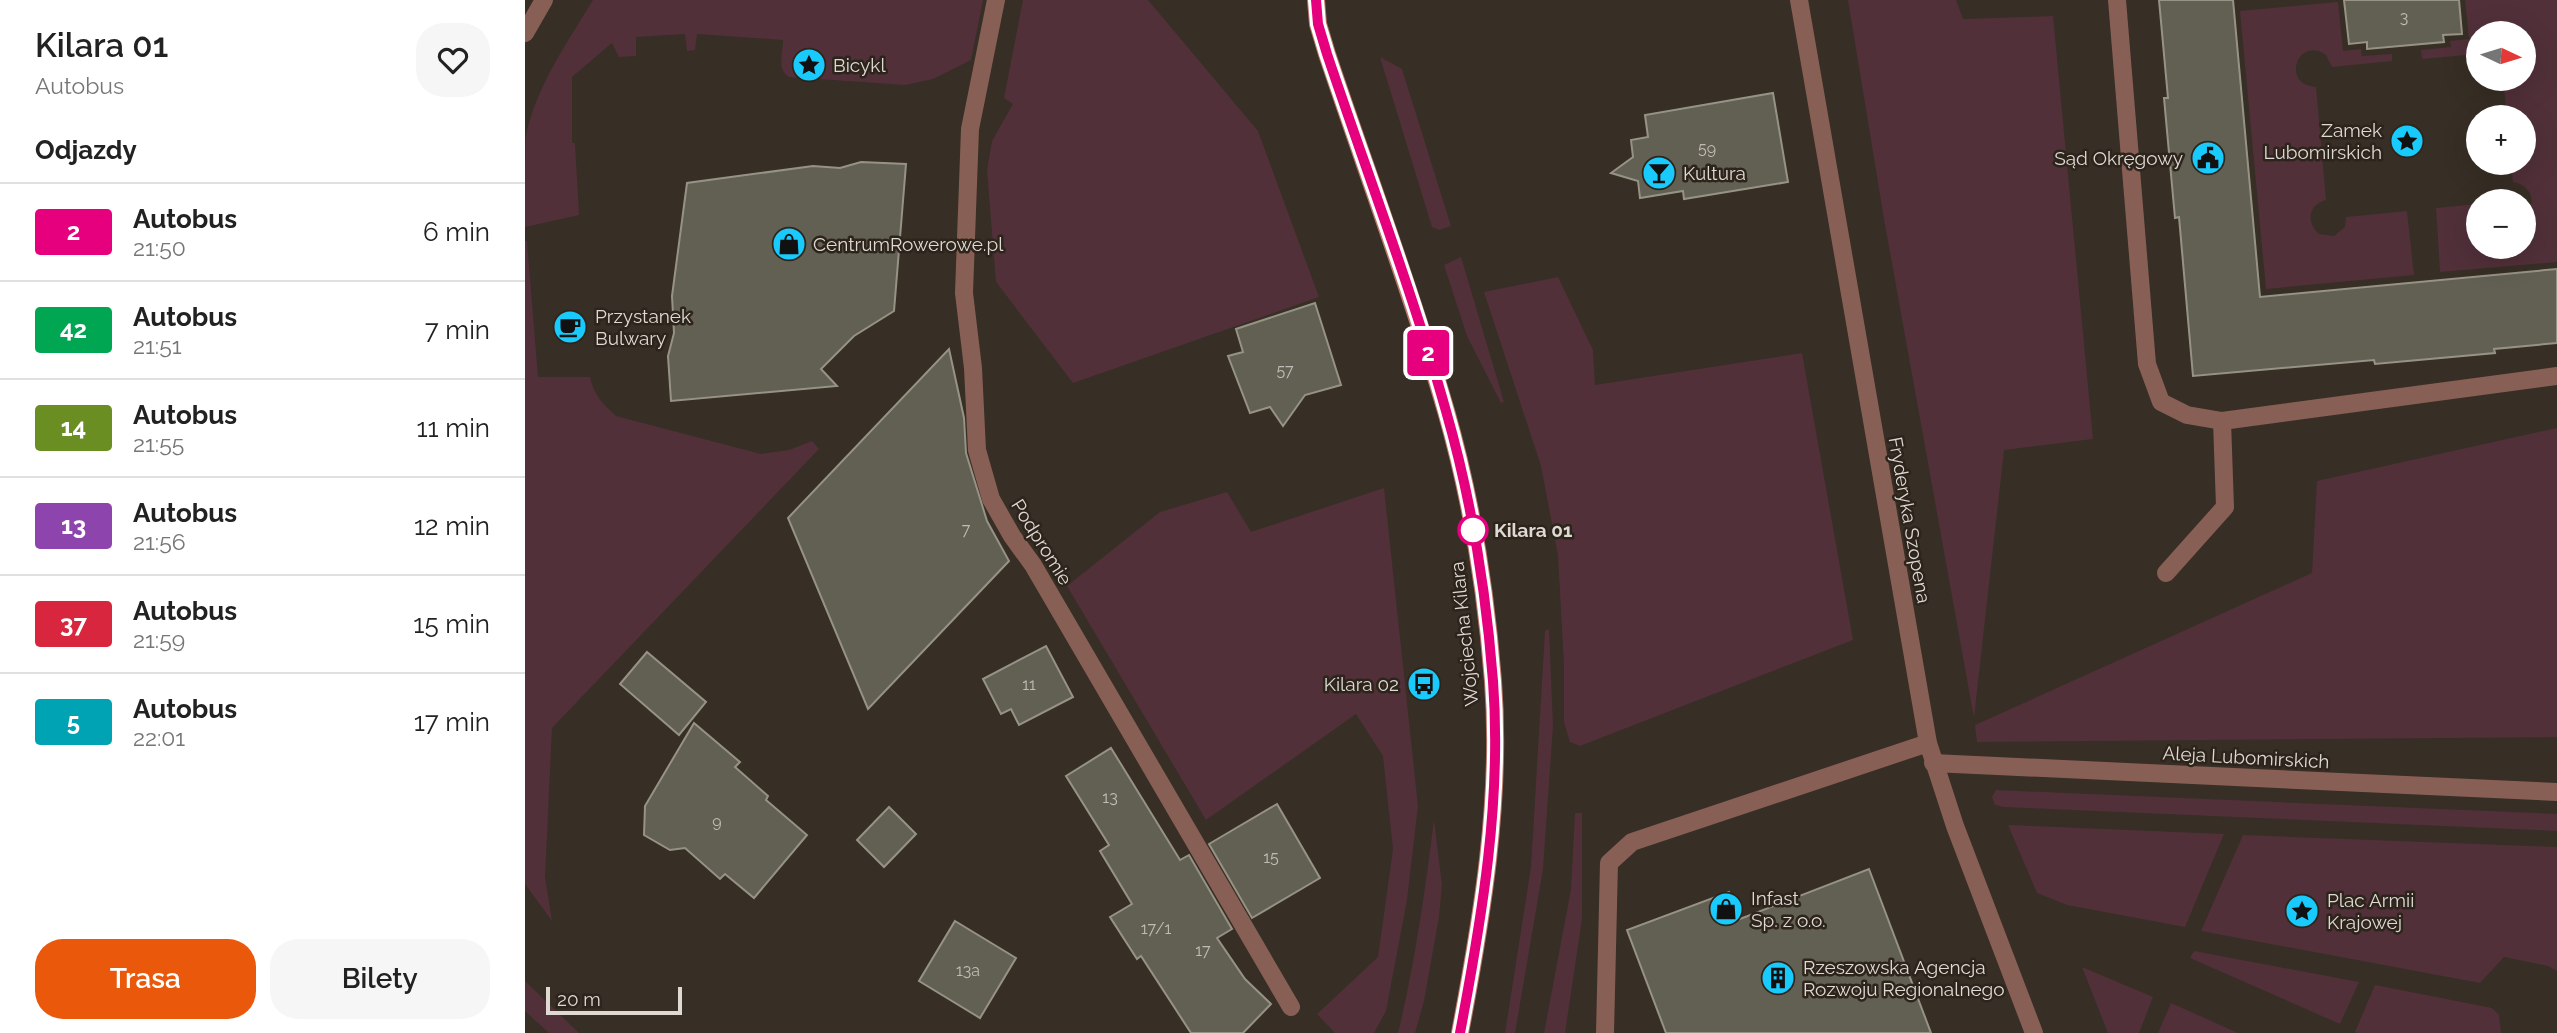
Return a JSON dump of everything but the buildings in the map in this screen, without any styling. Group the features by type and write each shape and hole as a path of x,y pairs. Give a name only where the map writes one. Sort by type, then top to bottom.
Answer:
{"main road":[{"name":"Wojciecha Kilara","path":"1316,0 1318,24 1327,54 1446,411 1474,534 1485,610 1493,683 1493,802 1489,863 1460,1033"}],"street":[{"path":"525,33 544,0"},
{"name":"Podpromie","path":"996,0 970,129 964,293 973,368 977,450 991,499 1011,536 1033,565 1291,1007"},
{"name":"Fryderyka Szopena","path":"1800,0 1928,743 1933,763 2034,1033"},
{"path":"2117,0 2147,363 2161,402 2187,415 2222,421 2557,376"},
{"path":"2166,573 2225,507 2222,421"},
{"path":"1605,1033 1609,863 1624,849 1632,842 1928,743"},
{"name":"Aleja Lubomirskich","path":"1933,763 2557,792"}],"shaded area":[{"path":"593,0 983,0 971,60 933,79 905,85 789,77 781,65 783,40 697,34 695,50 687,51 685,34 636,37 636,56 619,57 612,43 572,77 572,143 575,143 579,215 525,227 526,135 531,117 554,65"},
{"path":"1023,0 1148,0 1258,131 1319,297 1073,383 996,282 987,170 992,141 1013,104 1004,98"},
{"path":"1848,0 1956,0 1963,19 2053,16 2093,439 2004,450 1974,718 1884,219"},
{"path":"2465,0 2557,0 2557,262 2440,272 2436,208 2466,205 2466,259 2536,259 2536,189 2527,189 2513,182 2512,175 2536,175 2536,105 2506,105 2504,91 2536,91 2536,21 2467,21"},
{"path":"2338,2 2343,51 2361,49 2362,56 2392,54 2392,61 2332,67 2326,55 2308,51 2297,63 2298,78 2305,84 2316,87 2326,200 2312,210 2312,224 2319,234 2334,236 2345,227 2346,217 2407,211 2414,275 2266,289 2240,11"},
{"path":"2466,39 2466,55 2422,59 2421,50 2451,47 2450,41"},
{"path":"1380,57 1402,69 1451,226 1439,230 1432,227"},
{"path":"525,241 538,377 590,377 599,398 616,416 761,454 789,450 812,441 819,449 552,728 545,877 552,921 525,884"},
{"path":"1461,257 1504,402 1501,403 1467,336 1444,265"},
{"path":"1558,277 1593,350 1595,385 1802,353 1853,640 1580,746 1570,742 1564,722 1558,555 1541,466 1484,292"},
{"path":"2557,428 2557,737 1977,742 1975,725 2312,573 2317,481"},
{"path":"1384,488 1418,806 1407,900 1386,1011 1374,1033 1335,1033 1317,1014 1378,957 1393,849 1383,756 1356,714 1206,820 1067,586 1160,512 1227,492 1251,532"},
{"path":"1549,629 1553,726 1543,869 1515,1033 1505,1033 1531,867 1545,631"},
{"path":"1996,790 2557,814 2557,831 2004,807 1995,805 1992,797"},
{"path":"1575,813 1582,813 1582,919 1565,1033 1544,1033 1571,889"},
{"path":"1434,820 1442,885 1439,917 1424,1001 1415,1033 1398,1033 1419,927"},
{"path":"2008,825 2224,834 2185,927 2067,905 2037,893"},
{"path":"2243,835 2557,847 2557,971 2548,966 2504,957 2480,983 2201,931"},
{"path":"2194,951 2359,982 2340,1024 2190,958"},
{"path":"2082,967 2153,997 2139,1033 2108,1033"},
{"path":"525,981 579,1033 549,1033 525,1011"},
{"path":"2375,985 2492,1008 2499,1015 2501,1033 2355,1032"},
{"path":"2171,1003 2238,1033 2158,1033"}],"bus line":[{"name":"2","path":"1316,0 1318,24 1327,54 1446,411 1474,534 1485,610 1493,683 1493,802 1489,863 1460,1033"}],"place":[{"name":"Bicykl","path":"809,65"},
{"name":"Zamek Lubomirskich","path":"2407,141"},
{"name":"Sąd Okręgowy","path":"2208,158"},
{"name":"Kultura","path":"1659,173"},
{"name":"CentrumRowerowe.pl","path":"789,244"},
{"name":"Przystanek Bulwary","path":"570,327"},
{"name":"Kilara 01","path":"1473,530"},
{"name":"Kilara 02","path":"1424,684"},
{"name":"Infast Sp. z o.o.","path":"1726,909"},
{"name":"Plac Armii Krajowej","path":"2302,911"},
{"name":"Rzeszowska Agencja Rozwoju Regionalnego","path":"1778,978"}]}
